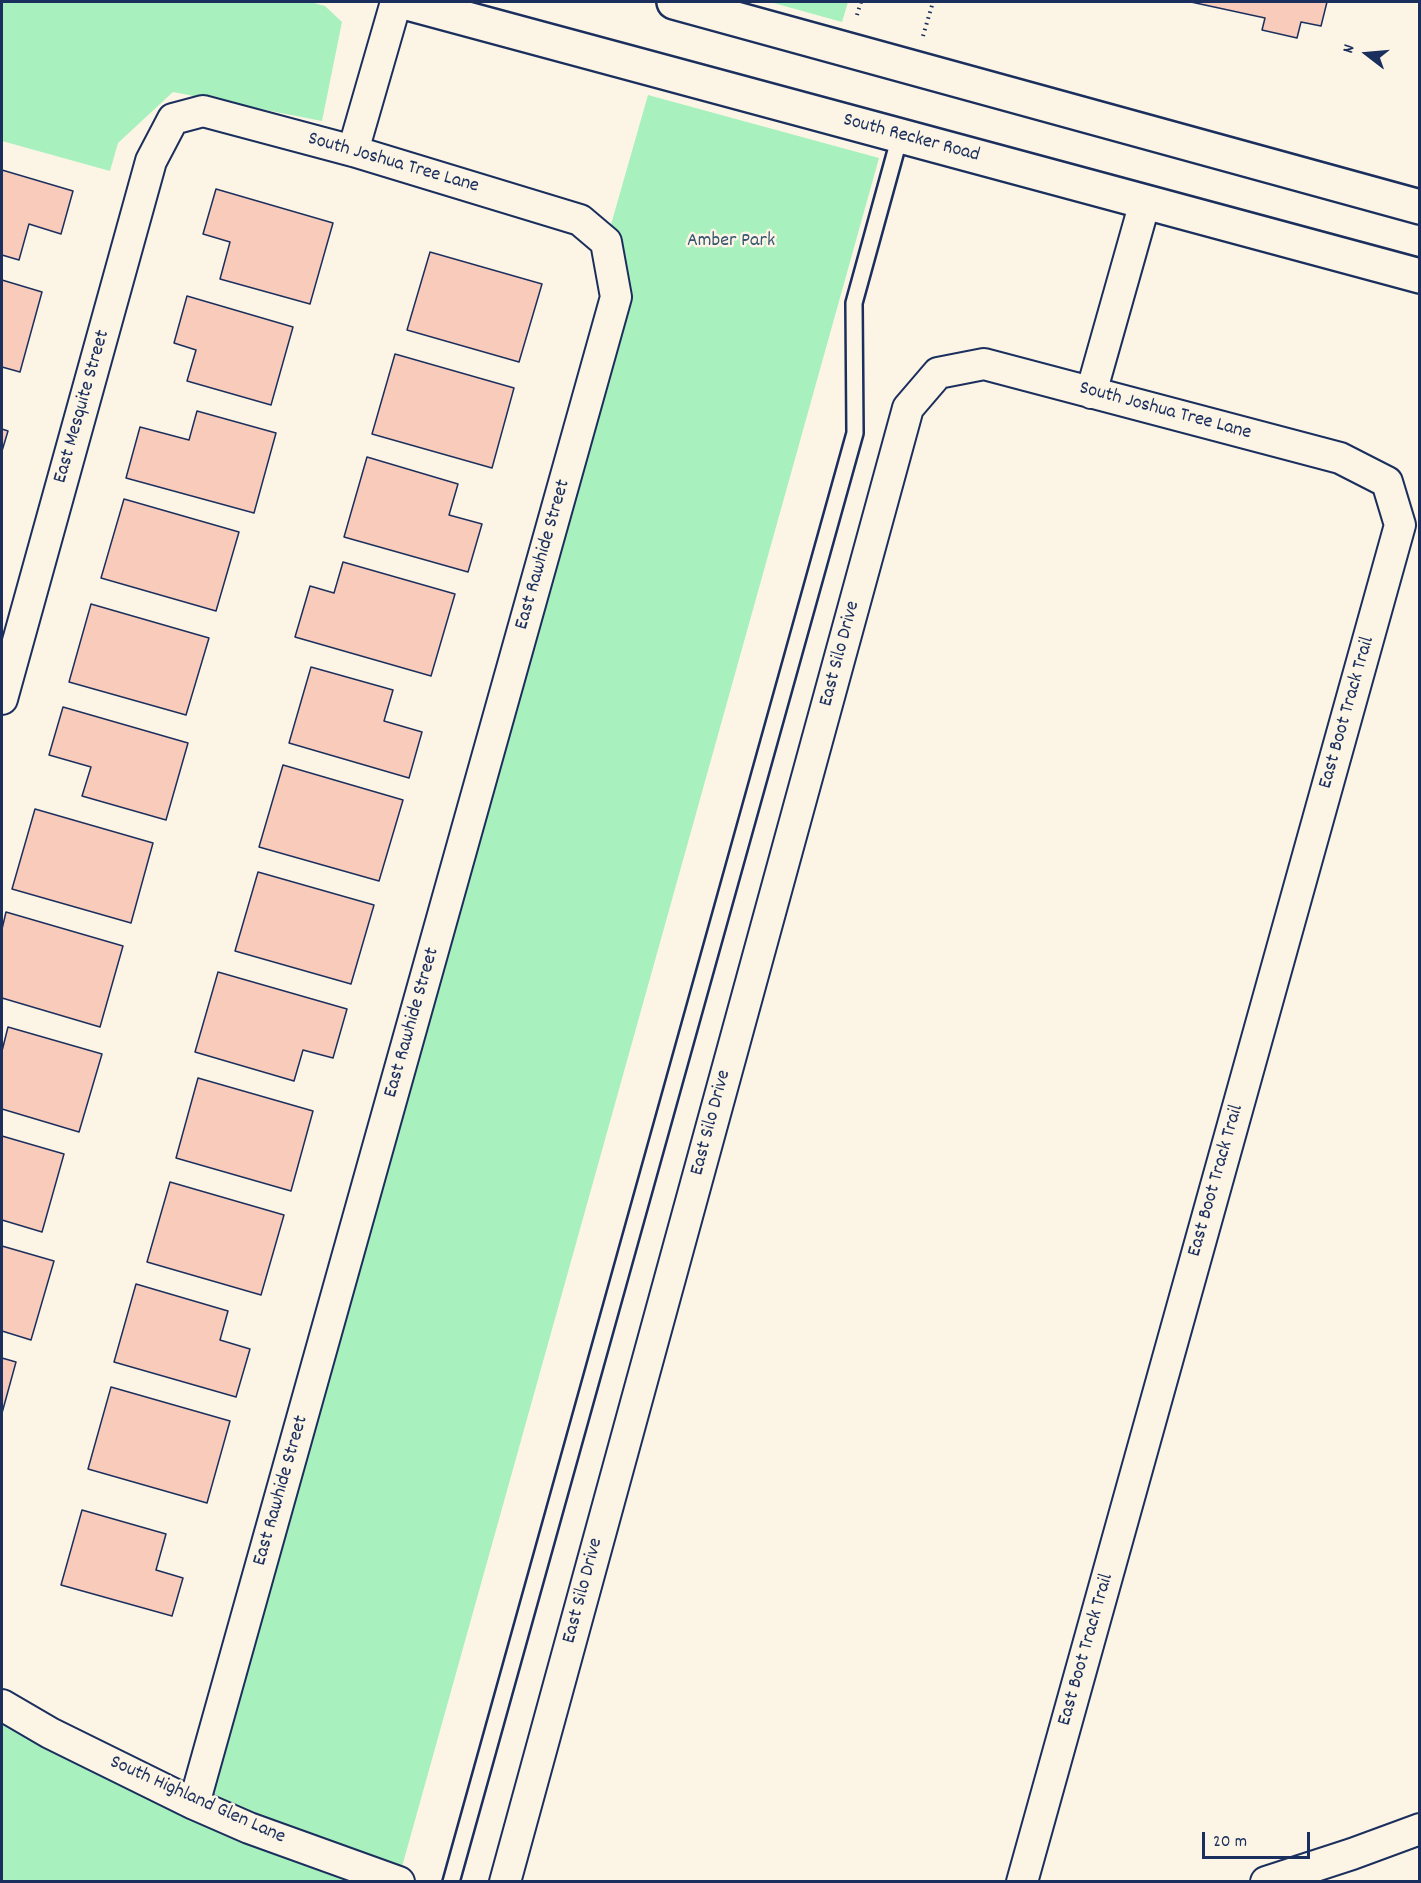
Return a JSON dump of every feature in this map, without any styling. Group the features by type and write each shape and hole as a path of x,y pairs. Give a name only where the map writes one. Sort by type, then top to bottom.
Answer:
{"main road":[{"name":"South Recker Road","path":"404,2 1419,276"},
{"path":"674,2 1419,207"}],"street":[{"path":"353,151 396,2"},
{"name":"South Joshua Tree Lane","path":"172,119 203,111 353,151 580,220 606,242"},
{"name":"East Mesquite Street","path":"2,699 151,161 172,119"},
{"path":"1091,393 1145,202"},
{"name":"East Rawhide Street","path":"194,1804 616,297 606,242"},
{"name":"South Joshua Tree Lane","path":"938,374 984,364 1340,458 1387,482"},
{"name":"East Silo Drive","path":"505,1881 908,408 938,374"},
{"name":"East Boot Track Trail","path":"1022,1881 1400,525 1387,482"},
{"name":"South Highland Glen Lane","path":"2,1705 50,1733 194,1804 249,1828 399,1881"},
{"path":"1266,1881 1352,1854 1419,1829"}],"lane":[{"path":"451,1881 855,433 854,303 900,136"}],"green space":[{"path":"2,2 310,2 325,6 342,22 322,121 173,92 118,143 110,171 2,141"},
{"path":"770,2 848,2 842,22"},
{"name":"Amber Park","path":"648,95 879,158 398,1881 2,1882 2,1705 193,1804 616,297 606,242"}],"building":[{"path":"1191,2 1327,2 1321,26 1301,22 1297,38 1262,30 1265,18"},
{"path":"2,170 73,191 61,234 29,224 19,260 2,255"},
{"path":"216,189 333,223 310,304 220,279 230,242 203,234"},
{"path":"430,252 542,284 519,362 407,330"},
{"path":"2,280 42,292 20,372 2,367"},
{"path":"187,296 293,327 271,405 187,381 196,350 174,343"},
{"path":"395,354 514,388 492,468 372,434"},
{"path":"197,411 276,433 254,513 126,478 140,427 189,440"},
{"path":"2,429 8,431 2,451"},
{"path":"367,457 458,484 449,515 482,524 468,572 344,537"},
{"path":"124,499 239,532 216,611 101,578"},
{"path":"343,562 455,594 431,676 295,637 310,586 334,593"},
{"path":"91,604 209,638 186,715 69,682"},
{"path":"311,667 393,690 384,721 422,732 409,778 289,743"},
{"path":"63,707 188,743 166,820 82,796 91,767 49,755"},
{"path":"283,765 403,800 379,881 259,847"},
{"path":"35,809 153,843 131,923 12,889"},
{"path":"258,872 374,905 351,984 235,951"},
{"path":"6,912 123,946 100,1027 2,998 2,929"},
{"path":"218,972 347,1009 333,1058 303,1050 294,1081 195,1052"},
{"path":"8,1027 102,1054 79,1132 2,1109 2,1051"},
{"path":"198,1078 313,1111 291,1191 176,1158"},
{"path":"2,1136 64,1154 42,1232 2,1220"},
{"path":"170,1182 284,1215 261,1295 147,1262"},
{"path":"2,1246 54,1261 31,1340 2,1331"},
{"path":"136,1284 228,1311 220,1340 250,1349 236,1397 114,1362"},
{"path":"2,1358 16,1362 2,1413"},
{"path":"111,1387 230,1421 207,1503 88,1469"},
{"path":"82,1510 166,1534 156,1570 183,1578 172,1616 61,1585"}]}
